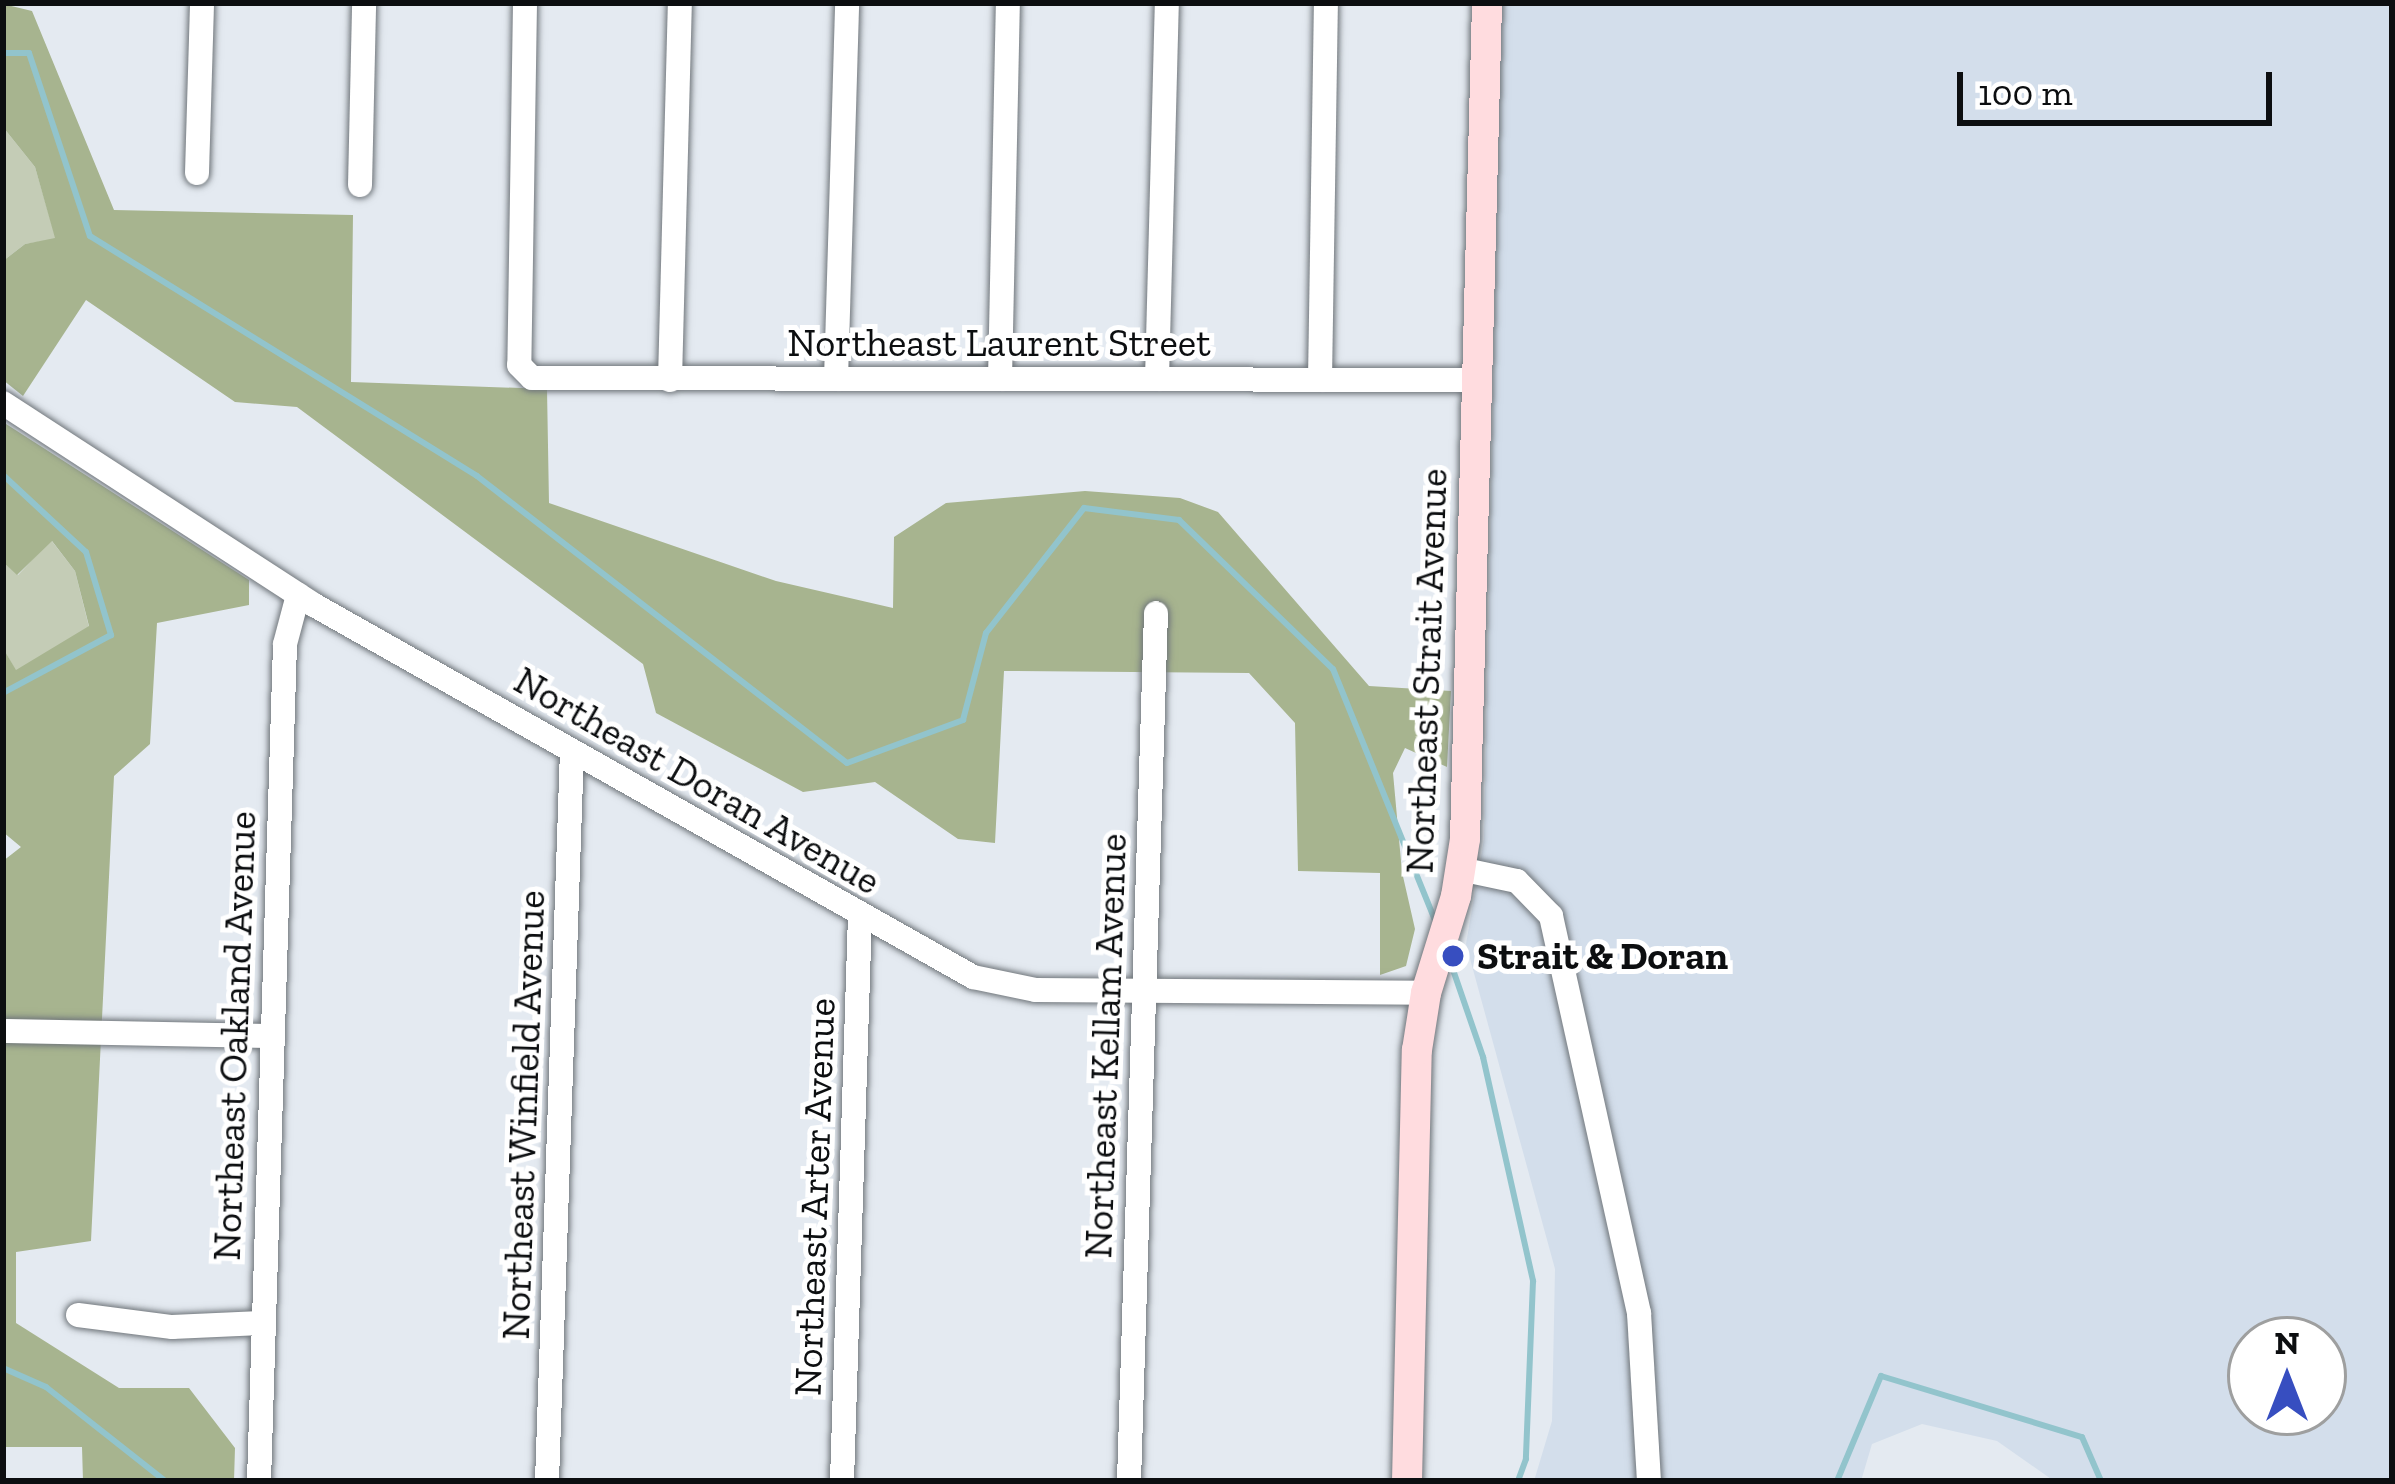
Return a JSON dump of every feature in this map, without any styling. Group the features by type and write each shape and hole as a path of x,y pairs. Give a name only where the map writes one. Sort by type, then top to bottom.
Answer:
{"main road":[{"name":"Northeast Strait Avenue","path":"1407,1481 1417,1050 1426,993 1460,869 1487,3"}],"street":[{"path":"196,173 202,3"},
{"path":"360,185 364,3"},
{"name":"Northeast Laurent Street","path":"525,3 519,365 539,379 1477,380"},
{"path":"670,380 680,3"},
{"path":"836,379 848,3"},
{"path":"1000,380 1008,3"},
{"path":"1157,380 1167,3"},
{"path":"1320,380 1326,3"},
{"name":"Northeast Doran Avenue","path":"3,403 298,595 955,970 993,984 1036,990 1426,993"},
{"name":"Northeast Oakland Avenue","path":"259,1481 269,1036 285,644 298,595"},
{"name":"Northeast Kellam Avenue","path":"1129,1481 1156,613"},
{"name":"Northeast Winfield Avenue","path":"548,1481 572,752"},
{"path":"1460,869 1517,881 1551,916 1639,1313 1649,1481"},
{"name":"Northeast Arter Avenue","path":"842,1481 860,916"},
{"path":"6,1031 269,1036"},
{"path":"78,1315 172,1327 261,1323"}],"shaded area":[{"path":"1501,3 2392,3 2392,1481 2054,1481 1997,1441 1922,1424 1872,1444 1861,1481 1534,1481 1552,1421 1555,1269 1466,944 1484,839"}],"green space":[{"path":"3,4 32,11 114,210 353,215 351,382 547,389 549,503 776,581 893,608 894,537 946,503 1085,491 1180,498 1218,512 1369,686 1451,691 1447,767 1405,748 1393,773 1402,872 1415,929 1406,966 1380,975 1380,873 1298,871 1295,723 1249,673 1004,671 995,843 958,839 875,782 803,792 656,713 643,664 297,407 235,402 86,300 23,396 3,380 3,261 25,244 55,238 35,167 3,127"},
{"path":"3,127 35,167 56,239 25,244 3,261"},
{"path":"3,422 249,580 249,605 157,623 150,744 114,776 91,1241 16,1252 16,1323 119,1388 189,1388 235,1448 234,1481 83,1481 82,1447 3,1447 3,861 21,847 3,832 3,648 16,670 89,626 75,571 52,541 17,575 3,562"},
{"path":"51,540 75,571 89,627 16,671 3,648 3,562 18,575"}],"waterway":[{"path":"3,53 29,53 90,236 477,476 847,763 963,720 986,633 1084,508 1179,520 1333,669 1435,920"},
{"path":"3,475 86,552 111,635 3,693"},
{"path":"1450,961 1483,1057 1533,1281 1526,1459 1518,1481"},
{"path":"3,1368 46,1387 165,1481"},
{"path":"1837,1481 1881,1376 2082,1437 2101,1481"}],"place":[{"name":"Strait & Doran","path":"1453,956"}]}
